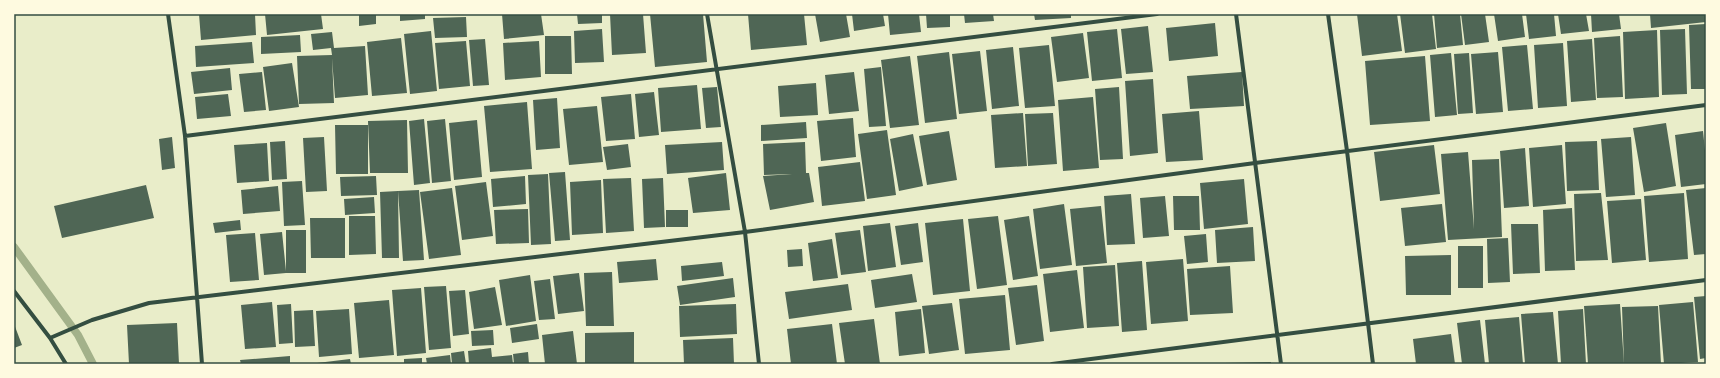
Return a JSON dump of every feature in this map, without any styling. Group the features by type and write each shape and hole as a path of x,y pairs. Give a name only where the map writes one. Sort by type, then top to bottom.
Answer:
{"street":[{"path":"168,14 185,136 202,364"},
{"path":"707,14 715,68 745,232 759,364"},
{"path":"185,136 715,68 1157,14"},
{"path":"1236,14 1281,364"},
{"path":"1328,14 1347,151 1373,364"},
{"path":"50,338 92,320 148,303 745,232 1255,163 1706,105"},
{"path":"1052,364 1322,331 1706,280"},
{"path":"14,291 50,338 66,364"}],"building":[{"path":"199,14 255,14 256,35 201,40"},
{"path":"265,14 321,14 323,29 267,35"},
{"path":"359,14 376,14 376,24 359,26"},
{"path":"400,14 425,14 425,19 400,21"},
{"path":"502,14 541,14 544,35 504,39"},
{"path":"577,14 602,14 602,23 578,24"},
{"path":"610,14 643,14 646,53 612,55"},
{"path":"650,14 703,14 707,62 655,67"},
{"path":"748,14 804,14 807,45 751,50"},
{"path":"815,14 846,14 850,37 820,42"},
{"path":"852,14 883,14 885,26 854,31"},
{"path":"888,14 919,14 921,32 890,35"},
{"path":"926,14 950,14 950,27 927,28"},
{"path":"964,14 993,14 994,21 965,23"},
{"path":"1034,14 1071,14 1071,18 1035,20"},
{"path":"1357,14 1397,14 1402,51 1362,56"},
{"path":"1400,14 1432,14 1436,49 1405,53"},
{"path":"1434,14 1460,14 1463,45 1437,48"},
{"path":"1461,14 1485,14 1489,42 1465,45"},
{"path":"1494,14 1522,14 1525,37 1498,41"},
{"path":"1526,14 1554,14 1556,36 1529,39"},
{"path":"1558,14 1586,14 1589,31 1561,34"},
{"path":"1591,14 1619,14 1621,29 1592,32"},
{"path":"1650,14 1706,14 1706,22 1651,28"},
{"path":"466,17 467,37 435,38 433,18"},
{"path":"1215,23 1218,56 1169,61 1166,28"},
{"path":"1706,24 1706,89 1691,89 1689,25"},
{"path":"1148,26 1153,72 1126,74 1121,29"},
{"path":"602,29 604,62 575,63 574,31"},
{"path":"1117,29 1122,78 1092,81 1087,32"},
{"path":"1685,29 1687,94 1662,95 1660,30"},
{"path":"1657,30 1659,97 1625,99 1623,32"},
{"path":"431,31 437,91 410,94 404,34"},
{"path":"332,32 334,48 365,46 368,95 335,98 332,58 334,103 299,104 297,56 332,55 331,48 313,50 311,34"},
{"path":"1083,33 1089,78 1057,82 1051,37"},
{"path":"300,35 301,52 261,54 261,37"},
{"path":"545,36 571,36 572,74 545,74"},
{"path":"1620,36 1623,97 1597,98 1594,38"},
{"path":"401,38 407,93 372,96 367,42"},
{"path":"485,39 489,85 473,86 469,40"},
{"path":"1592,39 1596,100 1571,102 1567,41"},
{"path":"466,41 470,86 439,89 435,43"},
{"path":"539,41 541,77 505,80 503,43"},
{"path":"252,42 254,63 196,67 195,46"},
{"path":"1563,43 1567,106 1538,108 1534,45"},
{"path":"1049,45 1055,106 1025,108 1019,48"},
{"path":"1527,45 1533,109 1508,111 1502,47"},
{"path":"1013,47 1019,106 992,109 986,50"},
{"path":"980,51 987,111 959,114 952,54"},
{"path":"949,52 957,119 925,123 917,56"},
{"path":"1498,52 1503,112 1476,114 1471,54"},
{"path":"1451,53 1457,115 1435,117 1430,55"},
{"path":"1469,53 1473,113 1458,114 1454,54"},
{"path":"910,56 919,125 890,128 881,60"},
{"path":"1425,56 1430,121 1370,125 1365,61"},
{"path":"292,63 299,107 269,111 263,67"},
{"path":"881,67 886,126 869,127 864,69"},
{"path":"230,68 232,90 194,94 191,72"},
{"path":"262,72 266,110 244,112 239,74"},
{"path":"854,72 859,111 829,114 825,75"},
{"path":"1242,72 1244,106 1190,109 1187,76"},
{"path":"1153,79 1158,153 1130,156 1125,81"},
{"path":"816,83 818,115 780,117 778,86"},
{"path":"697,85 701,129 661,132 658,88"},
{"path":"717,87 721,127 706,128 702,88"},
{"path":"1119,87 1123,159 1100,160 1095,89"},
{"path":"654,92 659,135 639,137 635,94"},
{"path":"228,94 231,116 197,119 195,97"},
{"path":"631,94 635,139 606,141 601,97"},
{"path":"1093,97 1099,168 1063,171 1058,100"},
{"path":"557,98 560,148 536,150 533,100"},
{"path":"527,102 532,169 490,172 484,106"},
{"path":"597,106 603,162 569,165 563,109"},
{"path":"1199,111 1203,160 1166,162 1162,114"},
{"path":"1023,113 1027,166 995,168 991,115"},
{"path":"1053,113 1057,164 1028,166 1025,114"},
{"path":"853,118 856,157 821,161 817,121"},
{"path":"424,119 430,183 414,185 409,121"},
{"path":"445,119 451,181 432,183 427,121"},
{"path":"407,120 408,173 370,173 368,121"},
{"path":"477,120 482,177 454,180 449,123"},
{"path":"806,122 807,138 761,141 761,125"},
{"path":"1666,123 1676,186 1644,192 1633,128"},
{"path":"335,125 368,125 368,174 336,174"},
{"path":"887,130 896,195 867,199 858,134"},
{"path":"949,131 957,180 927,185 919,136"},
{"path":"1703,131 1706,160 1706,184 1681,187 1675,135"},
{"path":"913,134 923,186 899,191 890,139"},
{"path":"172,137 175,168 162,170 159,139"},
{"path":"324,137 327,191 306,192 303,138"},
{"path":"1631,137 1635,195 1606,197 1601,139"},
{"path":"285,141 287,179 272,180 270,142"},
{"path":"1597,141 1599,190 1567,191 1565,142"},
{"path":"722,142 724,170 667,174 665,145"},
{"path":"805,142 806,173 809,173 814,202 770,210 763,176 792,174 764,175 763,144"},
{"path":"267,143 269,181 237,183 234,145"},
{"path":"628,144 631,167 607,170 603,147"},
{"path":"1434,145 1440,194 1380,201 1374,152"},
{"path":"1562,145 1566,204 1533,207 1529,148"},
{"path":"1525,148 1529,206 1504,208 1500,151"},
{"path":"1468,152 1474,229 1472,160 1499,159 1502,237 1448,240 1441,154"},
{"path":"860,162 865,201 822,206 818,167"},
{"path":"565,172 570,240 555,241 549,173"},
{"path":"726,173 730,210 693,213 688,178"},
{"path":"548,174 551,244 531,245 528,175"},
{"path":"376,176 377,195 341,196 340,177"},
{"path":"525,176 526,204 493,207 491,179"},
{"path":"631,178 634,231 606,233 603,179"},
{"path":"663,178 665,227 644,228 642,179"},
{"path":"1244,179 1248,224 1204,229 1200,183"},
{"path":"601,180 603,233 572,235 570,182"},
{"path":"302,181 305,225 284,226 282,182"},
{"path":"486,182 493,236 462,240 455,186"},
{"path":"146,185 154,218 62,238 54,206"},
{"path":"278,186 280,211 243,214 241,190"},
{"path":"452,188 461,255 429,259 420,192"},
{"path":"1706,188 1706,254 1694,255 1686,190"},
{"path":"419,190 424,260 403,261 398,191"},
{"path":"398,191 399,258 382,258 380,192"},
{"path":"1601,193 1608,260 1576,261 1574,194"},
{"path":"1684,193 1688,259 1649,262 1644,196"},
{"path":"1131,194 1135,244 1107,245 1104,196"},
{"path":"1165,196 1169,236 1143,238 1140,198"},
{"path":"1173,196 1199,196 1200,230 1174,230"},
{"path":"374,197 375,213 345,215 344,199"},
{"path":"1641,199 1646,260 1612,263 1607,201"},
{"path":"1064,204 1072,265 1040,269 1033,209"},
{"path":"1442,204 1446,242 1405,246 1401,208"},
{"path":"1101,206 1107,263 1076,266 1070,209"},
{"path":"1572,208 1575,270 1545,271 1543,210"},
{"path":"528,209 529,243 496,244 494,210"},
{"path":"666,210 688,210 688,227 666,227"},
{"path":"349,216 375,216 376,254 349,255"},
{"path":"998,216 1007,285 977,289 968,219"},
{"path":"1029,216 1038,276 1013,280 1004,220"},
{"path":"310,218 345,218 345,258 311,258"},
{"path":"963,219 970,291 933,295 925,223"},
{"path":"240,220 241,230 215,233 213,223"},
{"path":"890,223 896,267 868,271 863,226"},
{"path":"918,223 923,262 901,265 895,226"},
{"path":"1511,224 1538,224 1540,273 1513,274"},
{"path":"1253,227 1255,261 1217,263 1215,230"},
{"path":"286,230 306,230 306,273 264,275 260,234 282,232 286,271"},
{"path":"860,230 866,272 841,275 835,233"},
{"path":"255,233 259,280 230,282 226,235"},
{"path":"1206,234 1208,262 1187,264 1184,236"},
{"path":"1508,238 1510,282 1488,283 1487,239"},
{"path":"832,239 838,278 813,281 808,243"},
{"path":"1458,246 1483,246 1483,288 1458,288"},
{"path":"802,249 803,266 788,267 787,250"},
{"path":"1451,255 1451,295 1406,295 1405,256"},
{"path":"656,259 658,280 619,283 617,262"},
{"path":"1183,259 1188,321 1151,324 1146,262"},
{"path":"1142,261 1147,330 1122,332 1117,263"},
{"path":"722,262 724,276 682,281 681,266"},
{"path":"1115,265 1119,326 1087,328 1083,267"},
{"path":"1230,266 1233,313 1190,315 1187,269"},
{"path":"1077,270 1084,328 1050,332 1043,274"},
{"path":"612,272 614,326 586,326 584,273"},
{"path":"579,273 584,311 558,314 553,276"},
{"path":"912,274 917,302 875,308 871,280"},
{"path":"530,275 536,321 506,326 499,280"},
{"path":"733,278 735,297 680,305 677,286"},
{"path":"550,279 555,319 539,320 534,281"},
{"path":"848,284 852,310 789,319 785,292"},
{"path":"1037,285 1044,341 1016,345 1008,288"},
{"path":"446,286 451,348 429,350 424,287"},
{"path":"495,287 502,325 474,329 469,292"},
{"path":"421,288 426,353 397,356 392,290"},
{"path":"465,290 469,334 453,336 449,291"},
{"path":"1005,295 1010,350 965,354 959,299"},
{"path":"1706,296 1706,358 1700,359 1694,297"},
{"path":"389,300 394,355 359,358 354,303"},
{"path":"272,302 276,347 245,349 241,305"},
{"path":"1693,302 1698,362 1664,364 1659,305"},
{"path":"952,303 959,350 929,354 922,306"},
{"path":"291,304 293,343 279,344 277,305"},
{"path":"736,304 737,334 680,337 679,306"},
{"path":"1620,304 1624,364 1588,364 1584,306"},
{"path":"1658,306 1661,364 1624,364 1622,307"},
{"path":"349,309 352,354 319,357 316,311"},
{"path":"921,309 925,353 899,356 895,312"},
{"path":"1583,309 1586,364 1561,364 1558,311"},
{"path":"313,310 315,346 295,347 294,311"},
{"path":"1553,312 1558,364 1525,364 1521,314"},
{"path":"1519,317 1523,364 1489,364 1485,320"},
{"path":"874,319 880,364 845,364 839,323"},
{"path":"1480,320 1485,364 1462,364 1457,323"},
{"path":"177,323 179,364 129,364 127,325"},
{"path":"14,324 22,345 14,348"},
{"path":"537,324 539,339 512,343 510,328"},
{"path":"832,324 837,364 791,364 787,329"},
{"path":"493,330 494,345 472,346 471,331"},
{"path":"573,331 577,364 545,364 542,335"},
{"path":"634,332 634,364 585,364 585,333"},
{"path":"1451,334 1455,364 1416,364 1413,339"},
{"path":"733,338 734,364 684,364 683,340"},
{"path":"491,348 492,357 512,355 513,364 469,364 468,351"},
{"path":"464,351 466,364 452,364 451,353"},
{"path":"528,352 529,364 514,364 513,354"},
{"path":"450,355 451,364 427,364 426,358"},
{"path":"290,356 290,364 241,364 240,360"},
{"path":"422,358 422,364 404,364 404,359"},
{"path":"350,359 351,364 317,364 317,363"},
{"path":"1271,362 1271,364 1225,364 1225,363"}],"waterway":[{"path":"14,247 78,335 93,364"}]}
